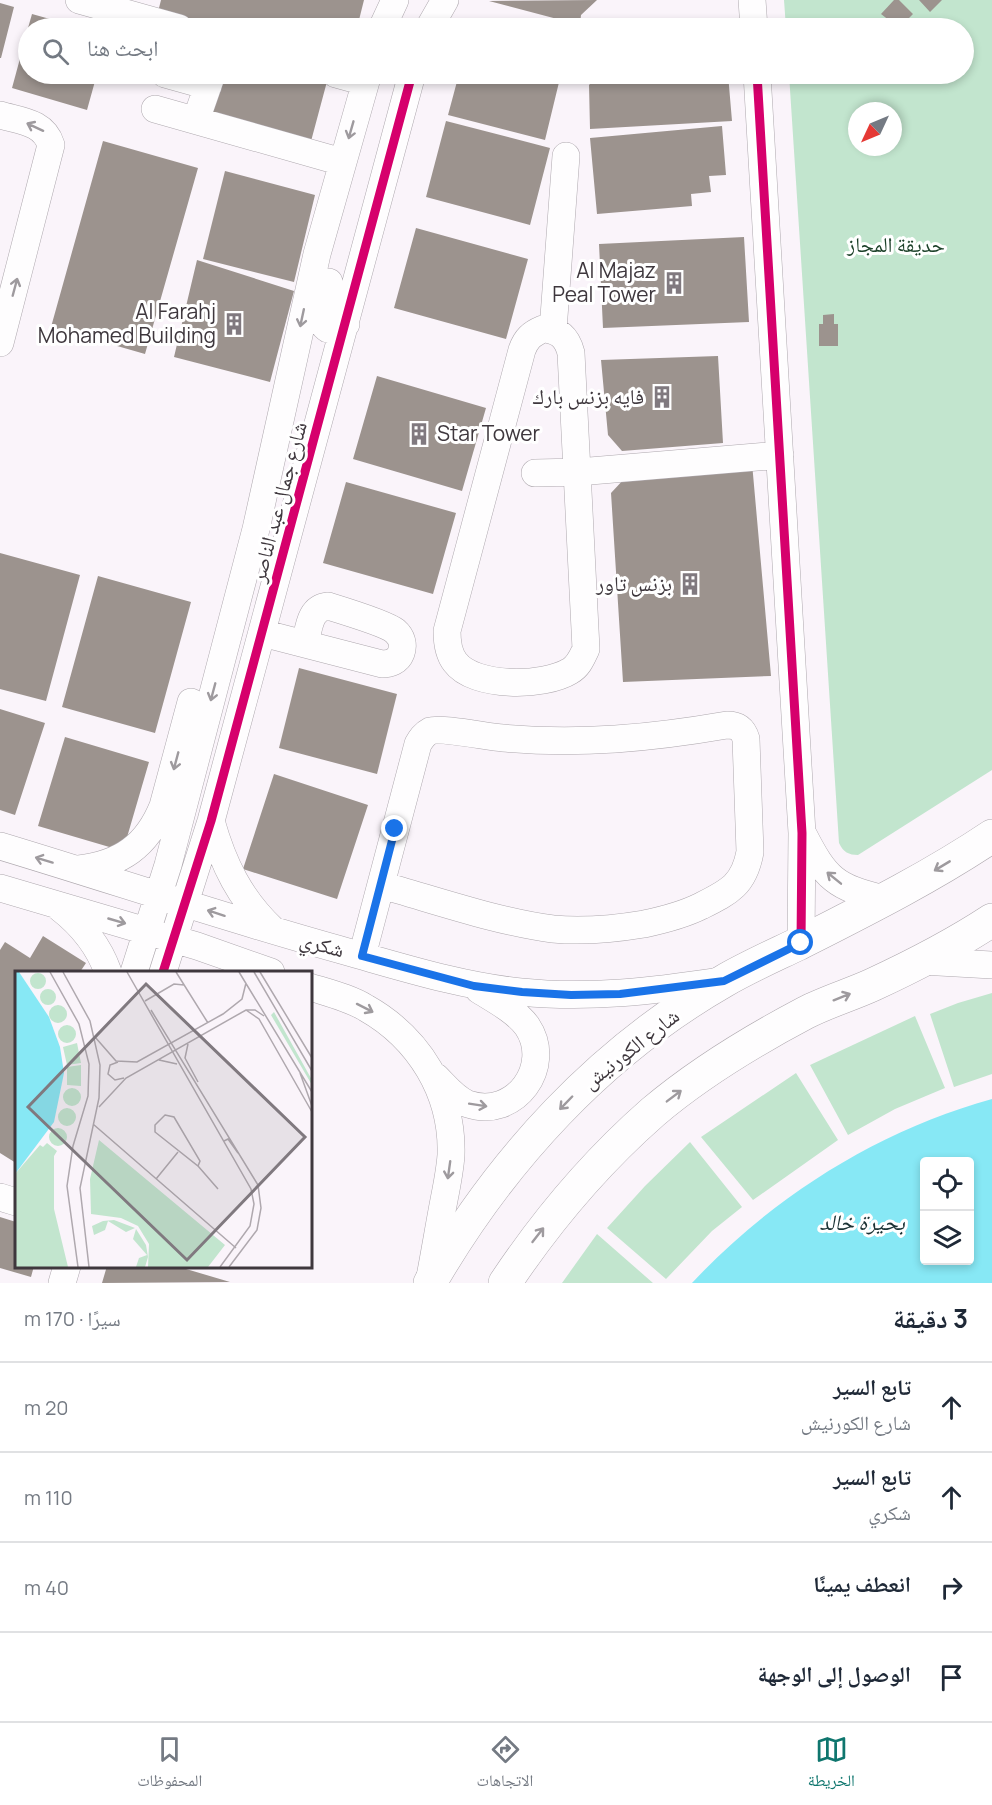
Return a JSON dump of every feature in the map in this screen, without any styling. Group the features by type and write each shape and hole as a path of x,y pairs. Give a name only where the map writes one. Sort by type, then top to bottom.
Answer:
{"main road":[{"name":"شارع الكورنيش","path":"429,1283 484,1199 524,1148 616,1055 669,1016 724,981 884,899 992,836"},
{"path":"505,1283 531,1245 569,1197 610,1153 662,1105 753,1042 798,1017 871,986 921,961 992,920"}],"street":[{"path":"79,0 143,18"},
{"path":"387,18 395,0"},
{"path":"435,18 445,0"},
{"path":"752,0 753,18"},
{"path":"196,120 209,84"},
{"name":"شارع جمال عبد الناصر","path":"163,971 173,939 173,899 304,305 364,84"},
{"name":"شارع جمال عبد الناصر","path":"134,971 148,931 173,899 212,821 409,84"},
{"path":"758,84 802,833 801,943"},
{"path":"154,109 342,162"},
{"path":"0,115 40,127 48,135 51,145 0,344"},
{"path":"553,330 566,156"},
{"path":"330,203 338,220 340,238 321,317 323,324 334,330 346,324"},
{"path":"543,329 562,334 569,343 578,472 587,635 586,649 580,662 570,671 536,681 492,680 471,675 454,662 449,652 447,631 526,340 533,333 543,329"},
{"path":"535,473 578,472 780,455"},
{"path":"77,869 98,867 117,860 135,848 157,822 226,574 244,542 255,529"},
{"path":"262,633 305,644"},
{"path":"362,956 418,744 429,732 437,729 486,737 568,742 649,738 727,725 734,725 744,733 750,852 748,861 745,871 734,886 692,910 658,921 624,928 554,929 519,923 381,885"},
{"path":"212,821 225,863 241,894 257,915 276,932"},
{"path":"802,833 817,862 828,874 856,892 884,899"},
{"name":"شكري","path":"0,846 276,932 474,986 532,993 620,994 724,981"},
{"path":"0,888 148,931 268,971"},
{"path":"55,903 86,932 98,949 108,971"},
{"path":"921,961 992,965"},
{"path":"431,1072 451,1093 468,1103 486,1107 504,1104 520,1094 532,1078 537,1061 535,1042 526,1025 512,1012 474,986"},
{"name":"شكري","path":"312,988 364,1007 391,1024 414,1046 431,1072 443,1098 450,1127 451,1156 429,1283"},
{"path":"0,1197 15,1202"},
{"path":"62,1283 66,1268"}],"green space":[{"name":"حديقة المجاز","path":"784,0 992,0 992,770 858,855 842,849 839,843 790,84 974,84 974,18 785,18"},
{"path":"992,993 992,1074 954,1087 930,1014"},
{"path":"915,1016 945,1088 895,1109 848,1135 810,1065"},
{"path":"796,1073 838,1140 753,1200 701,1137"},
{"path":"690,1142 742,1207 712,1231 666,1279 607,1228 645,1186"},
{"path":"597,1234 653,1283 562,1283"}],"water":[{"name":"بحيرة خالد","path":"992,1099 992,1283 692,1283 757,1222 792,1195 869,1148 950,1112"}],"building":[{"path":"161,0 364,0 360,18 156,18"},
{"path":"597,0 581,18 553,18 489,1"},
{"path":"894,0 899,0 913,14 909,18 886,18 881,14"},
{"path":"919,0 942,0 930,12"},
{"path":"0,3 14,7 1,58 0,58"},
{"path":"32,14 46,18 31,18"},
{"path":"18,66 18,84 94,84 87,110 12,88"},
{"path":"220,84 326,84 310,145 211,118"},
{"path":"456,84 559,84 545,140 448,115"},
{"path":"729,84 732,121 590,129 589,85"},
{"path":"446,121 550,148 530,225 426,197"},
{"path":"722,126 726,175 709,176 711,192 691,194 692,206 597,214 590,138"},
{"path":"103,141 198,168 145,354 51,327"},
{"path":"225,171 315,195 294,282 203,259"},
{"path":"416,228 528,259 506,339 394,308"},
{"name":"Al Majaz Peal Tower","path":"744,237 749,322 603,328 599,244"},
{"name":"Al Farahj Mohamed Building","path":"197,260 294,291 270,382 174,357"},
{"path":"834,314 834,324 838,324 838,346 819,346 819,324 823,324 823,315"},
{"name":"فايه بزنس بارك","path":"718,356 723,443 622,451 608,435 601,360"},
{"name":"Star Tower","path":"377,376 486,408 462,491 353,459"},
{"name":"بزنس تاور","path":"752,463 771,676 623,682 611,493 625,478"},
{"path":"346,482 456,513 433,594 323,563"},
{"path":"0,553 80,575 46,701 0,689"},
{"path":"98,576 191,602 155,733 62,707"},
{"path":"299,668 397,694 377,774 279,748"},
{"path":"0,709 45,723 15,815 0,810"},
{"path":"65,737 149,762 123,851 38,826"},
{"path":"274,774 368,805 337,899 243,869"},
{"path":"43,936 86,963 81,971 15,971 15,1162 0,1153 0,950 5,942 30,958"},
{"path":"0,1217 15,1222 15,1268 33,1268 31,1277 0,1268"},
{"path":"106,1268 183,1268 230,1282 102,1283"}],"cycle path":[{"path":"163,971 211,821 409,84"},
{"path":"758,84 802,833 801,943"}],"place":[{"name":"Al Majaz Peal Tower","path":"674,283"},
{"name":"Al Farahj Mohamed Building","path":"234,324"},
{"name":"فايه بزنس بارك","path":"662,397"},
{"name":"Star Tower","path":"419,434"},
{"name":"بزنس تاور","path":"690,584"}],"route":[{"path":"395,829 362,956 474,986 571,995 620,994 724,981 801,943"}]}
